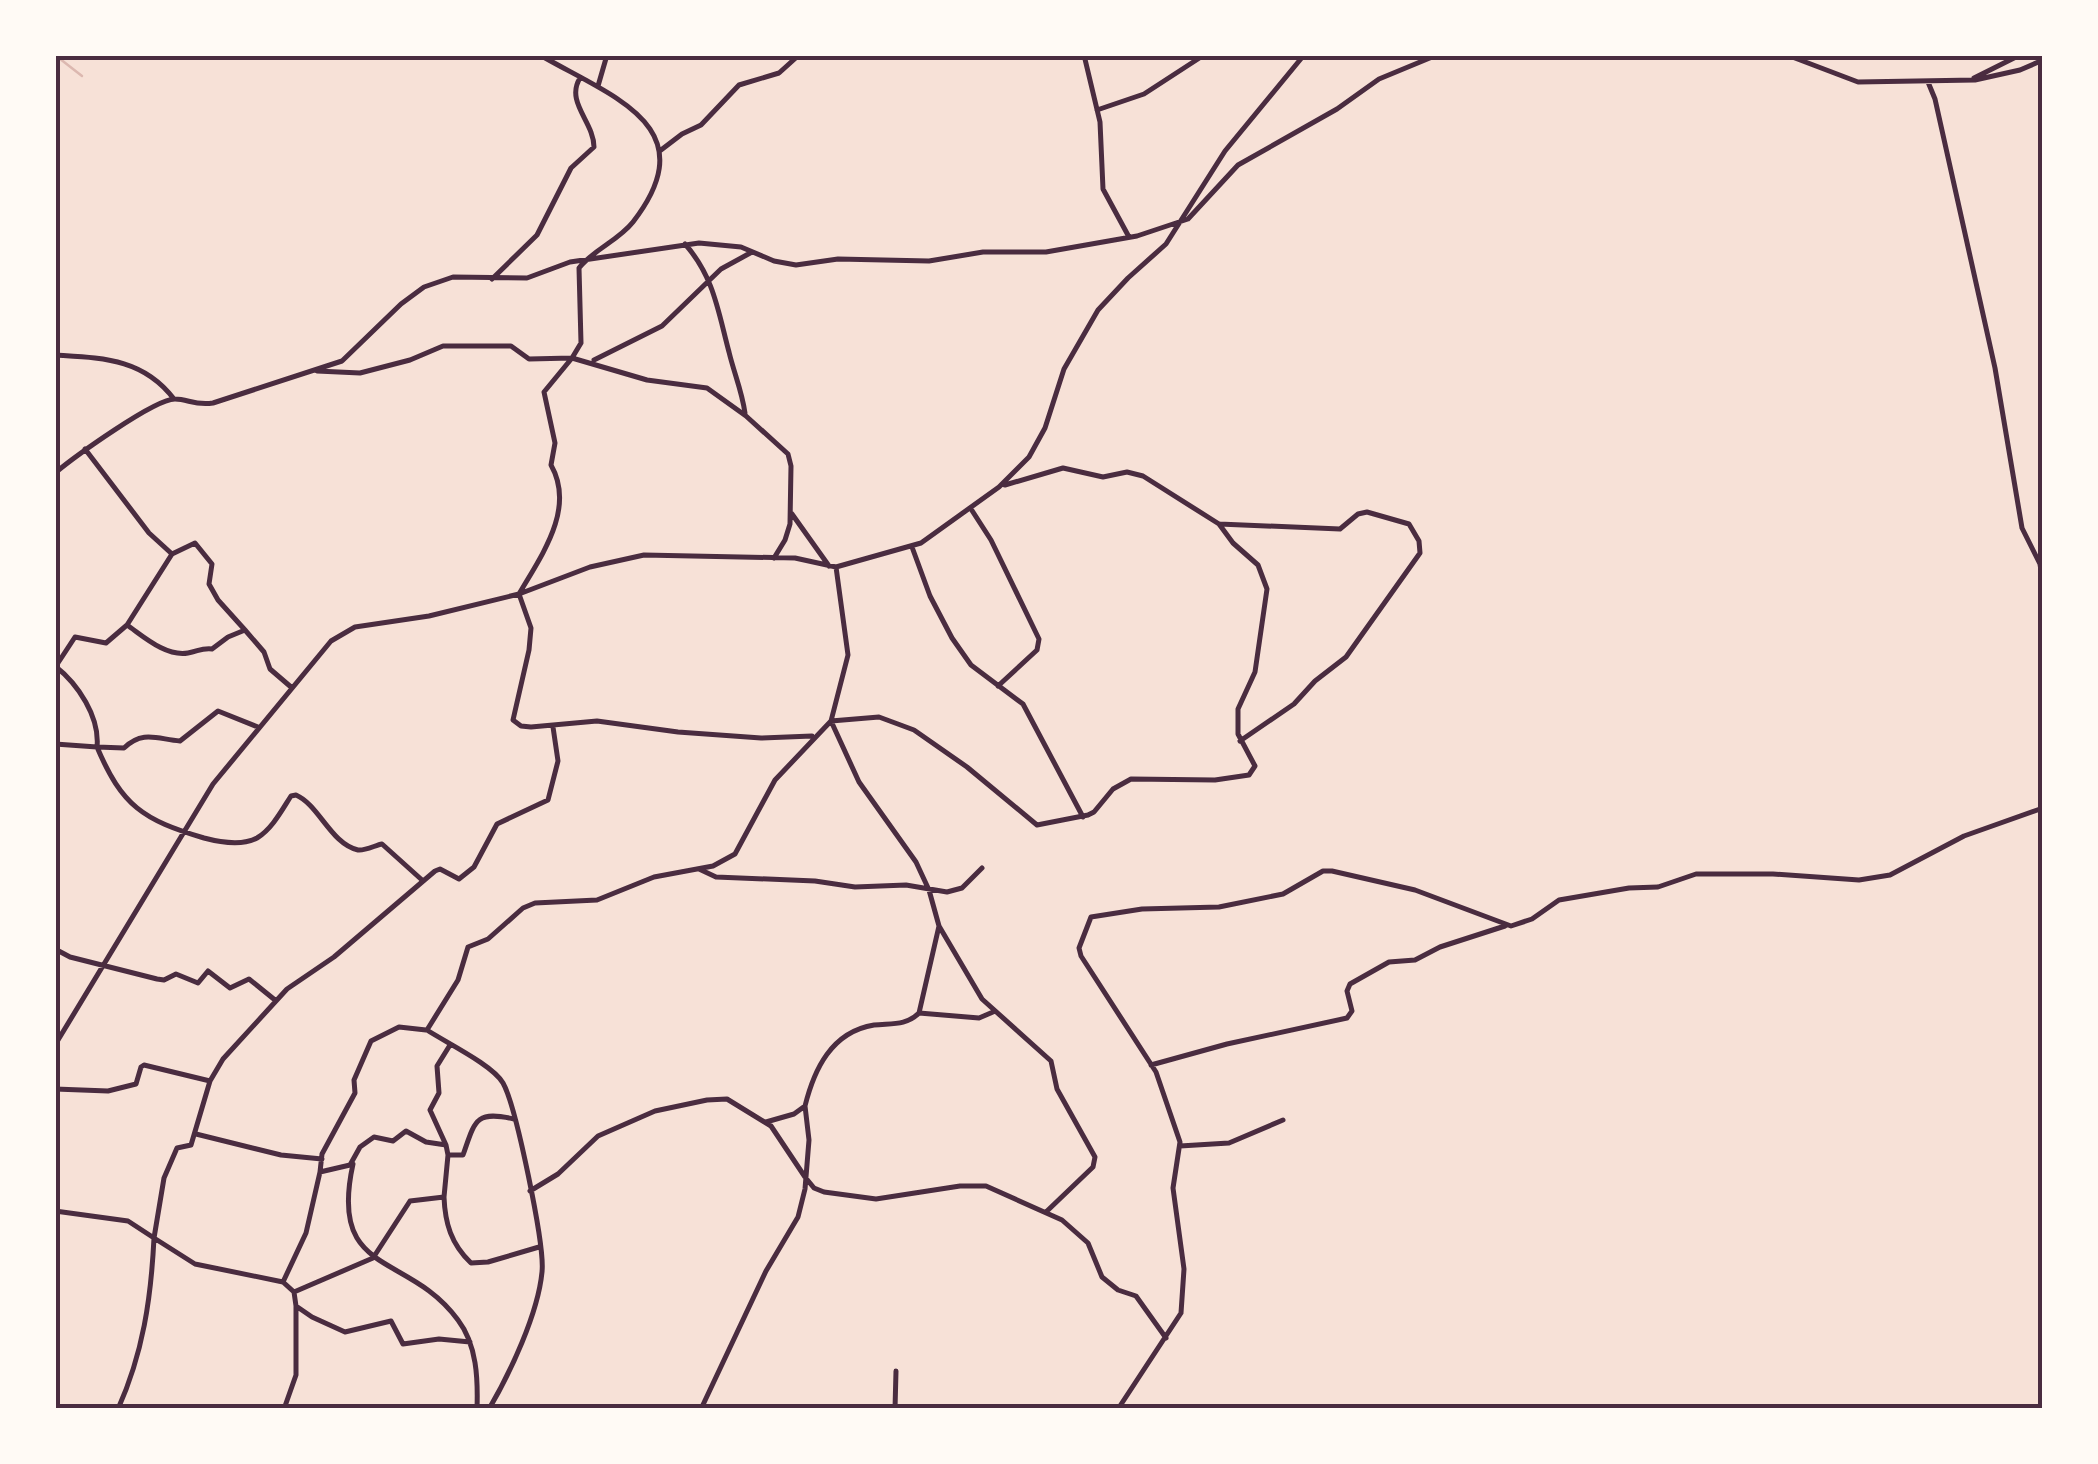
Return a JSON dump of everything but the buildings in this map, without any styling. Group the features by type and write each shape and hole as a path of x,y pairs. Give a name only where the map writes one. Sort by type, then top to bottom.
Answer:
{"street":[{"path":"540,55 597,86 645,124 661,150"},
{"path":"597,86 607,55"},
{"path":"799,55 779,73 738,85 702,125 661,150 654,187 639,213 619,237 586,260 578,274 582,334 572,358 544,392 555,440 551,465 558,477 560,498 554,531 519,594 531,628 530,650 513,720 521,726 553,727 597,721 761,738 815,736"},
{"path":"1084,55 1097,110 1103,189 1128,237"},
{"path":"1097,110 1144,94 1204,55"},
{"path":"55,1045 213,784 331,641 355,627 428,616 519,594 590,567 644,555 796,558 833,567 912,547 971,509 1034,451 1064,369 1098,310 1160,251 1225,151 1304,55"},
{"path":"55,355 98,356 131,364 161,382 174,399 190,404 213,403 315,371 352,354 386,316 424,287 454,277 537,276 563,264 685,244 733,246 796,265 838,259 928,261 983,252 1046,252 1128,237 1194,214 1238,166 1337,109 1379,79 1437,55"},
{"path":"1787,55 1854,82 1966,81 2020,70 2043,60"},
{"path":"1966,81 2020,55"},
{"path":"492,279 536,235 571,168 594,147 592,130 574,92 580,78"},
{"path":"1928,82 1935,98 1995,368 2022,528 2038,560 2043,583"},
{"path":"685,244 710,280 746,416"},
{"path":"591,362 662,326 731,262 754,252"},
{"path":"315,371 360,372 410,360 436,347 511,346 529,358 572,358 647,380 707,388 788,454 789,532 774,558"},
{"path":"55,473 134,418 174,399"},
{"path":"86,449 149,532 172,554"},
{"path":"831,721 879,717 914,730 967,767 1037,825 1094,812 1113,789 1132,780 1215,780 1249,775 1255,766 1240,741 1238,709 1254,672 1267,589 1258,565 1219,524 1143,476 1127,472 1103,477 1064,468 998,487"},
{"path":"971,509 996,550 1039,640 1037,650 998,686"},
{"path":"427,1030 458,980 468,947 488,939 524,908 540,902 596,900 654,876 713,866 736,854 775,780 831,721 848,655 833,567 790,512"},
{"path":"1219,524 1340,529 1358,514 1367,512 1407,522 1421,547 1346,656 1294,704 1240,741"},
{"path":"291,686 270,669 264,652 218,600 210,584 212,564 191,542 172,554 126,624 106,643 75,637 55,666 78,688 98,730 97,747 112,781 155,822 223,842 253,840 296,794 309,802 325,825 354,848 382,844 422,880"},
{"path":"912,547 930,596 952,638 971,665 1022,704 1083,817"},
{"path":"126,624 163,648 187,654 199,648 212,650 245,630"},
{"path":"55,744 124,748 134,739 146,736 180,741 218,711 258,727"},
{"path":"831,721 860,782 910,852 962,968 993,1012 1010,1022 1051,1061 1058,1091 1095,1157 1096,1163 1082,1179 1046,1212"},
{"path":"118,1409 139,1355 148,1317 154,1238 168,1166 176,1150 190,1145 196,1134 210,1081 222,1059 275,1000 341,951 422,880 437,869 459,879 474,867 497,824 548,800 558,760 553,727"},
{"path":"1151,1065 1346,1018 1352,1011 1347,991 1350,984 1389,962 1416,960 1440,947 1532,919 1559,900 1658,887 1696,874 1761,873 1859,880 1890,875 1964,836 2043,808"},
{"path":"696,868 716,877 929,890 958,890 982,868"},
{"path":"1118,1409 1181,1313 1184,1269 1173,1188 1180,1146 1164,1089 1081,956 1079,948 1091,917 1142,909 1208,910 1276,896 1332,871 1414,890 1505,926"},
{"path":"920,1013 940,926"},
{"path":"55,949 68,956 161,980 176,974 198,983 210,972 232,988 249,980 275,1000"},
{"path":"701,1409 759,1286 798,1217 805,1177 805,1106 810,1079 837,1042 862,1028 905,1023 920,1013 979,1018 993,1012"},
{"path":"283,1282 306,1233 331,1134 355,1093 354,1080 371,1041 399,1028 427,1030 500,1078 514,1119 530,1191 542,1276 508,1371 489,1409"},
{"path":"450,1046 438,1064 439,1093 430,1110 448,1155 444,1197 448,1230 458,1249 472,1263 539,1247"},
{"path":"55,1089 105,1092 136,1084 144,1065 210,1081"},
{"path":"530,1191 561,1172 595,1138 655,1111 706,1100 727,1100 766,1122 814,1188 824,1192 876,1199 960,1186 986,1186 1072,1226 1088,1243 1102,1277 1118,1290 1136,1296 1166,1338"},
{"path":"766,1122 794,1114 805,1106"},
{"path":"448,1155 462,1155 469,1134 486,1114 514,1119"},
{"path":"1180,1146 1229,1143 1283,1120"},
{"path":"446,1145 426,1142 406,1131 393,1141 374,1137 358,1149 352,1164 347,1214 355,1237 373,1258 422,1285 460,1321 476,1366 477,1409"},
{"path":"196,1134 281,1154 322,1159"},
{"path":"320,1172 352,1164"},
{"path":"294,1292 373,1258 410,1201 444,1197"},
{"path":"55,1211 128,1222 195,1264 283,1282 294,1292 296,1306 296,1375 284,1409"},
{"path":"296,1306 312,1318 345,1332 391,1321 403,1344 470,1342"},
{"path":"895,1409 896,1371"}],"waterway":[{"path":"55,55 82,76"}]}
